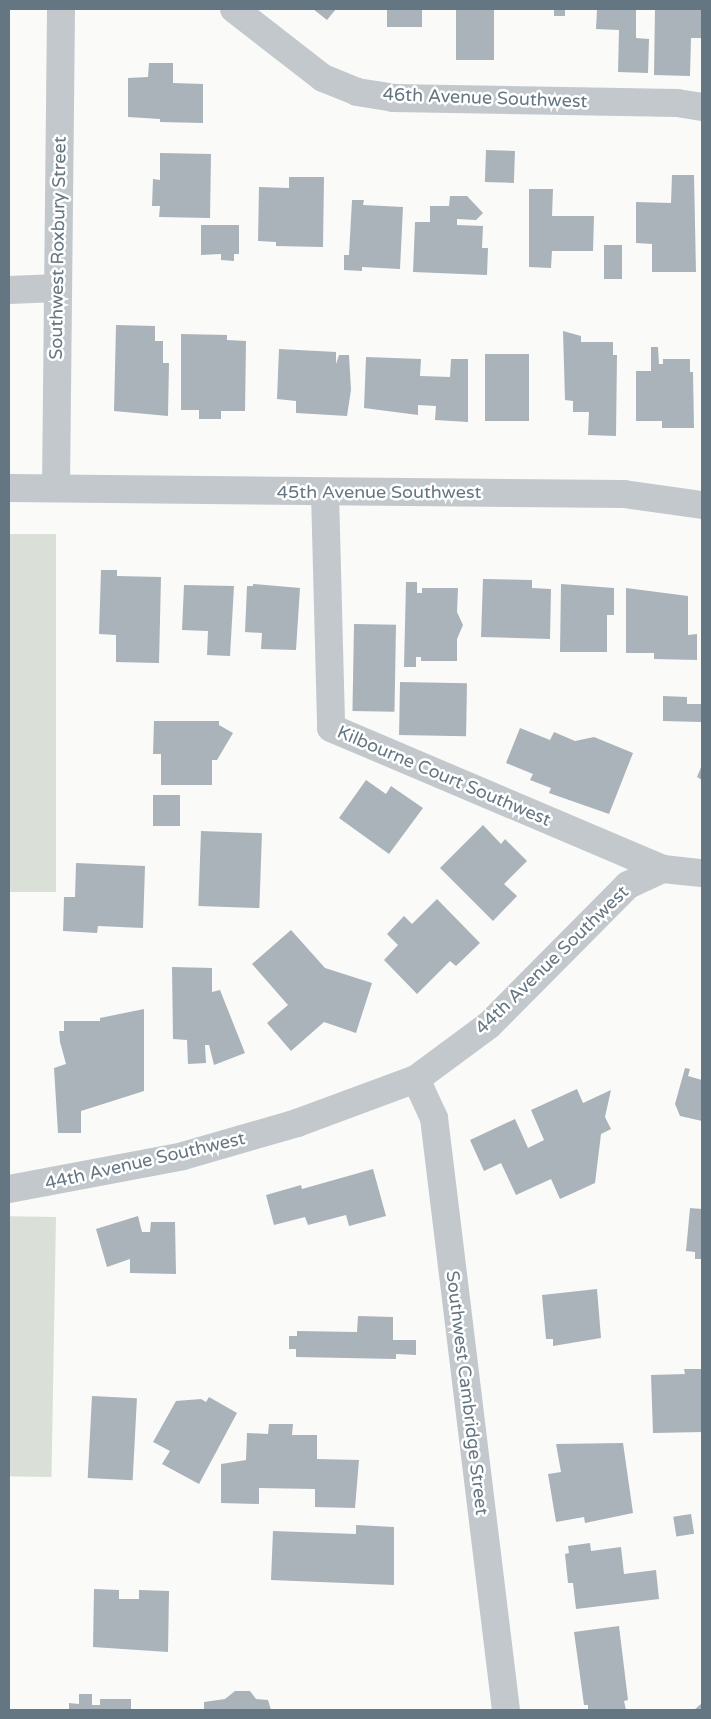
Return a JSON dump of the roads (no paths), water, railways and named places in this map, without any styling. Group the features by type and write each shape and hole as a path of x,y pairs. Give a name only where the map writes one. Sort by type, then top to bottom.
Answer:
{"street":[{"name":"Southwest Roxbury Street","path":"56,488 61,9"},
{"name":"46th Avenue Southwest","path":"234,9 323,78 357,92 393,98 677,103 702,107"},
{"path":"9,290 58,288"},
{"name":"45th Avenue Southwest","path":"9,488 624,494 702,505"},
{"name":"Kilbourne Court Southwest","path":"325,492 331,728 663,869"},
{"name":"44th Avenue Southwest","path":"9,1189 183,1156 297,1123 416,1079 489,1025 628,885 663,869 702,872"},
{"name":"Southwest Cambridge Street","path":"416,1079 434,1118 506,1710"}]}
